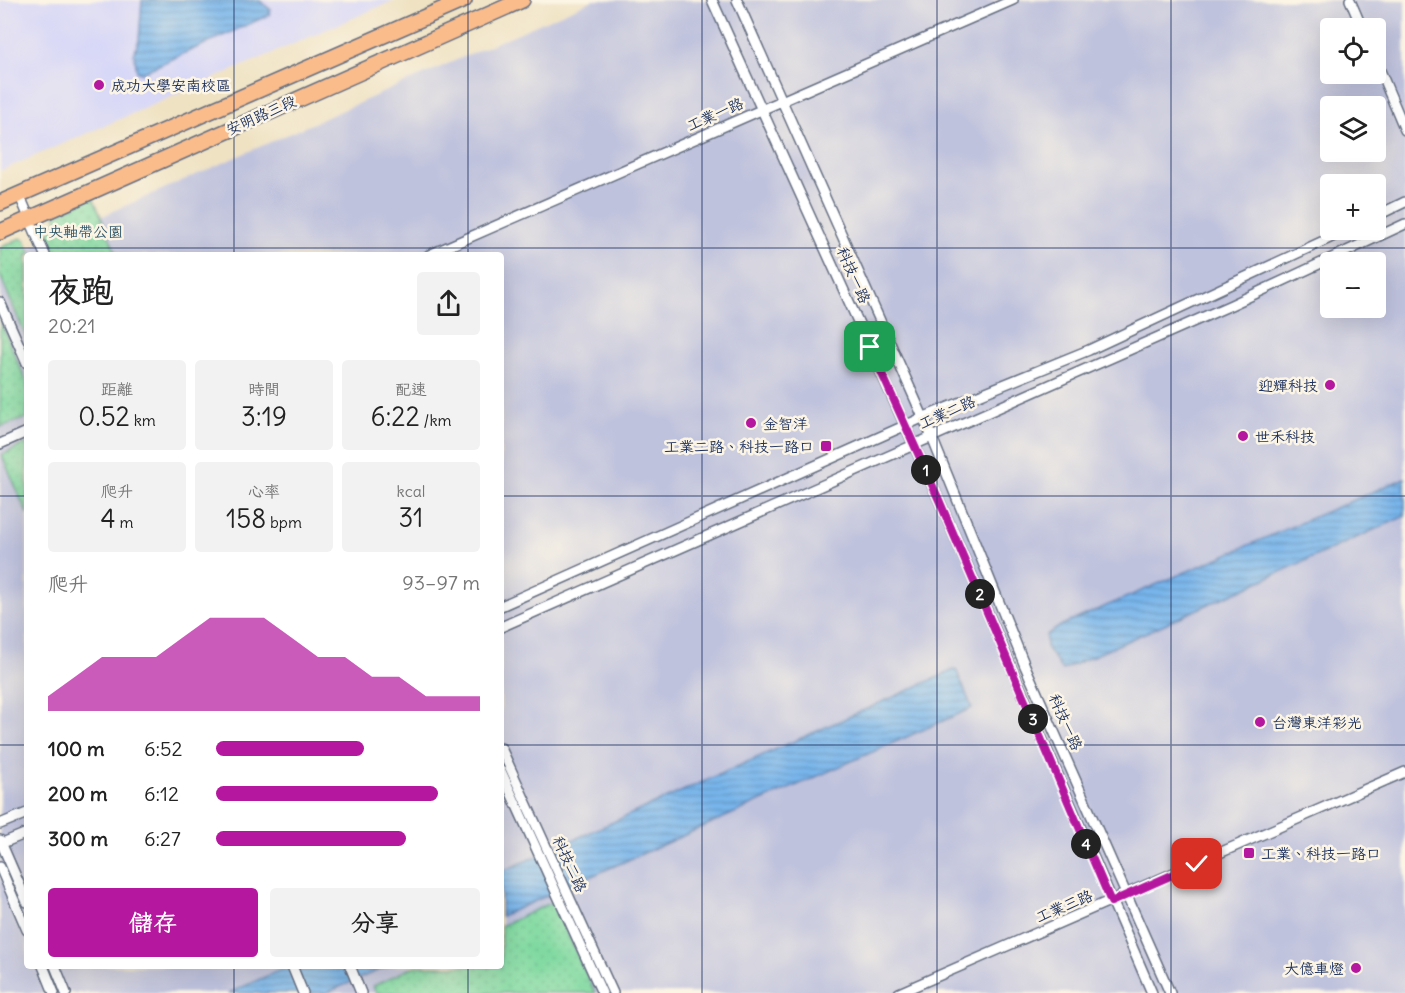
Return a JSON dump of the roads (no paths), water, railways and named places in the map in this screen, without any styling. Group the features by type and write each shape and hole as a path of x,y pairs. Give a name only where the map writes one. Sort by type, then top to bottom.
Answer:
{"main road":[{"name":"安明路三段","path":"0,203 464,0"},
{"name":"安明路三段","path":"0,232 522,0"}],"street":[{"name":"科技一路","path":"712,0 764,109 914,444 1152,993"},
{"name":"科技一路","path":"737,0 931,435 1025,666 1170,993"},
{"name":"工業一路","path":"436,252 1013,0"},
{"path":"1350,0 1358,18"},
{"path":"1386,84 1405,130"},
{"path":"19,194 44,252"},
{"path":"1386,211 1405,202"},
{"name":"工業二路","path":"504,626 931,435 1231,305 1405,224"},
{"name":"工業二路","path":"504,605 922,418 1089,350 1326,240"},
{"path":"0,302 24,356"},
{"path":"0,444 24,433"},
{"name":"科技二路","path":"504,755 613,993"},
{"name":"工業三路","path":"900,993 1405,772"},
{"name":"科技二路","path":"504,778 602,993"},
{"path":"0,824 24,814"},
{"path":"24,834 1,843 24,895"},
{"path":"0,867 24,923"},
{"path":"44,969 54,993"},
{"path":"56,969 66,993"},
{"path":"293,969 303,993"},
{"path":"351,969 361,993"}],"water":[{"path":"142,0 259,0 271,10 269,15 141,73 137,72 134,53 139,40"},
{"path":"1405,478 1405,516 1062,670 1046,647 1046,635 1062,625"},
{"path":"956,669 972,708 504,915 504,871"},
{"path":"282,969 381,969 326,993 229,993"}],"place":[{"name":"成功大學安南校區","path":"99,85"},
{"name":"迎輝科技","path":"1330,385"},
{"name":"金智洋","path":"751,423"},
{"name":"世禾科技","path":"1243,436"},
{"name":"工業二路、科技一路口","path":"826,446"},
{"name":"台灣東洋彩光","path":"1260,722"},
{"name":"工業、科技一路口","path":"1249,853"},
{"name":"大億車燈","path":"1356,968"}],"park label":[{"name":"中央軸帶公園","path":"78,231"}]}
